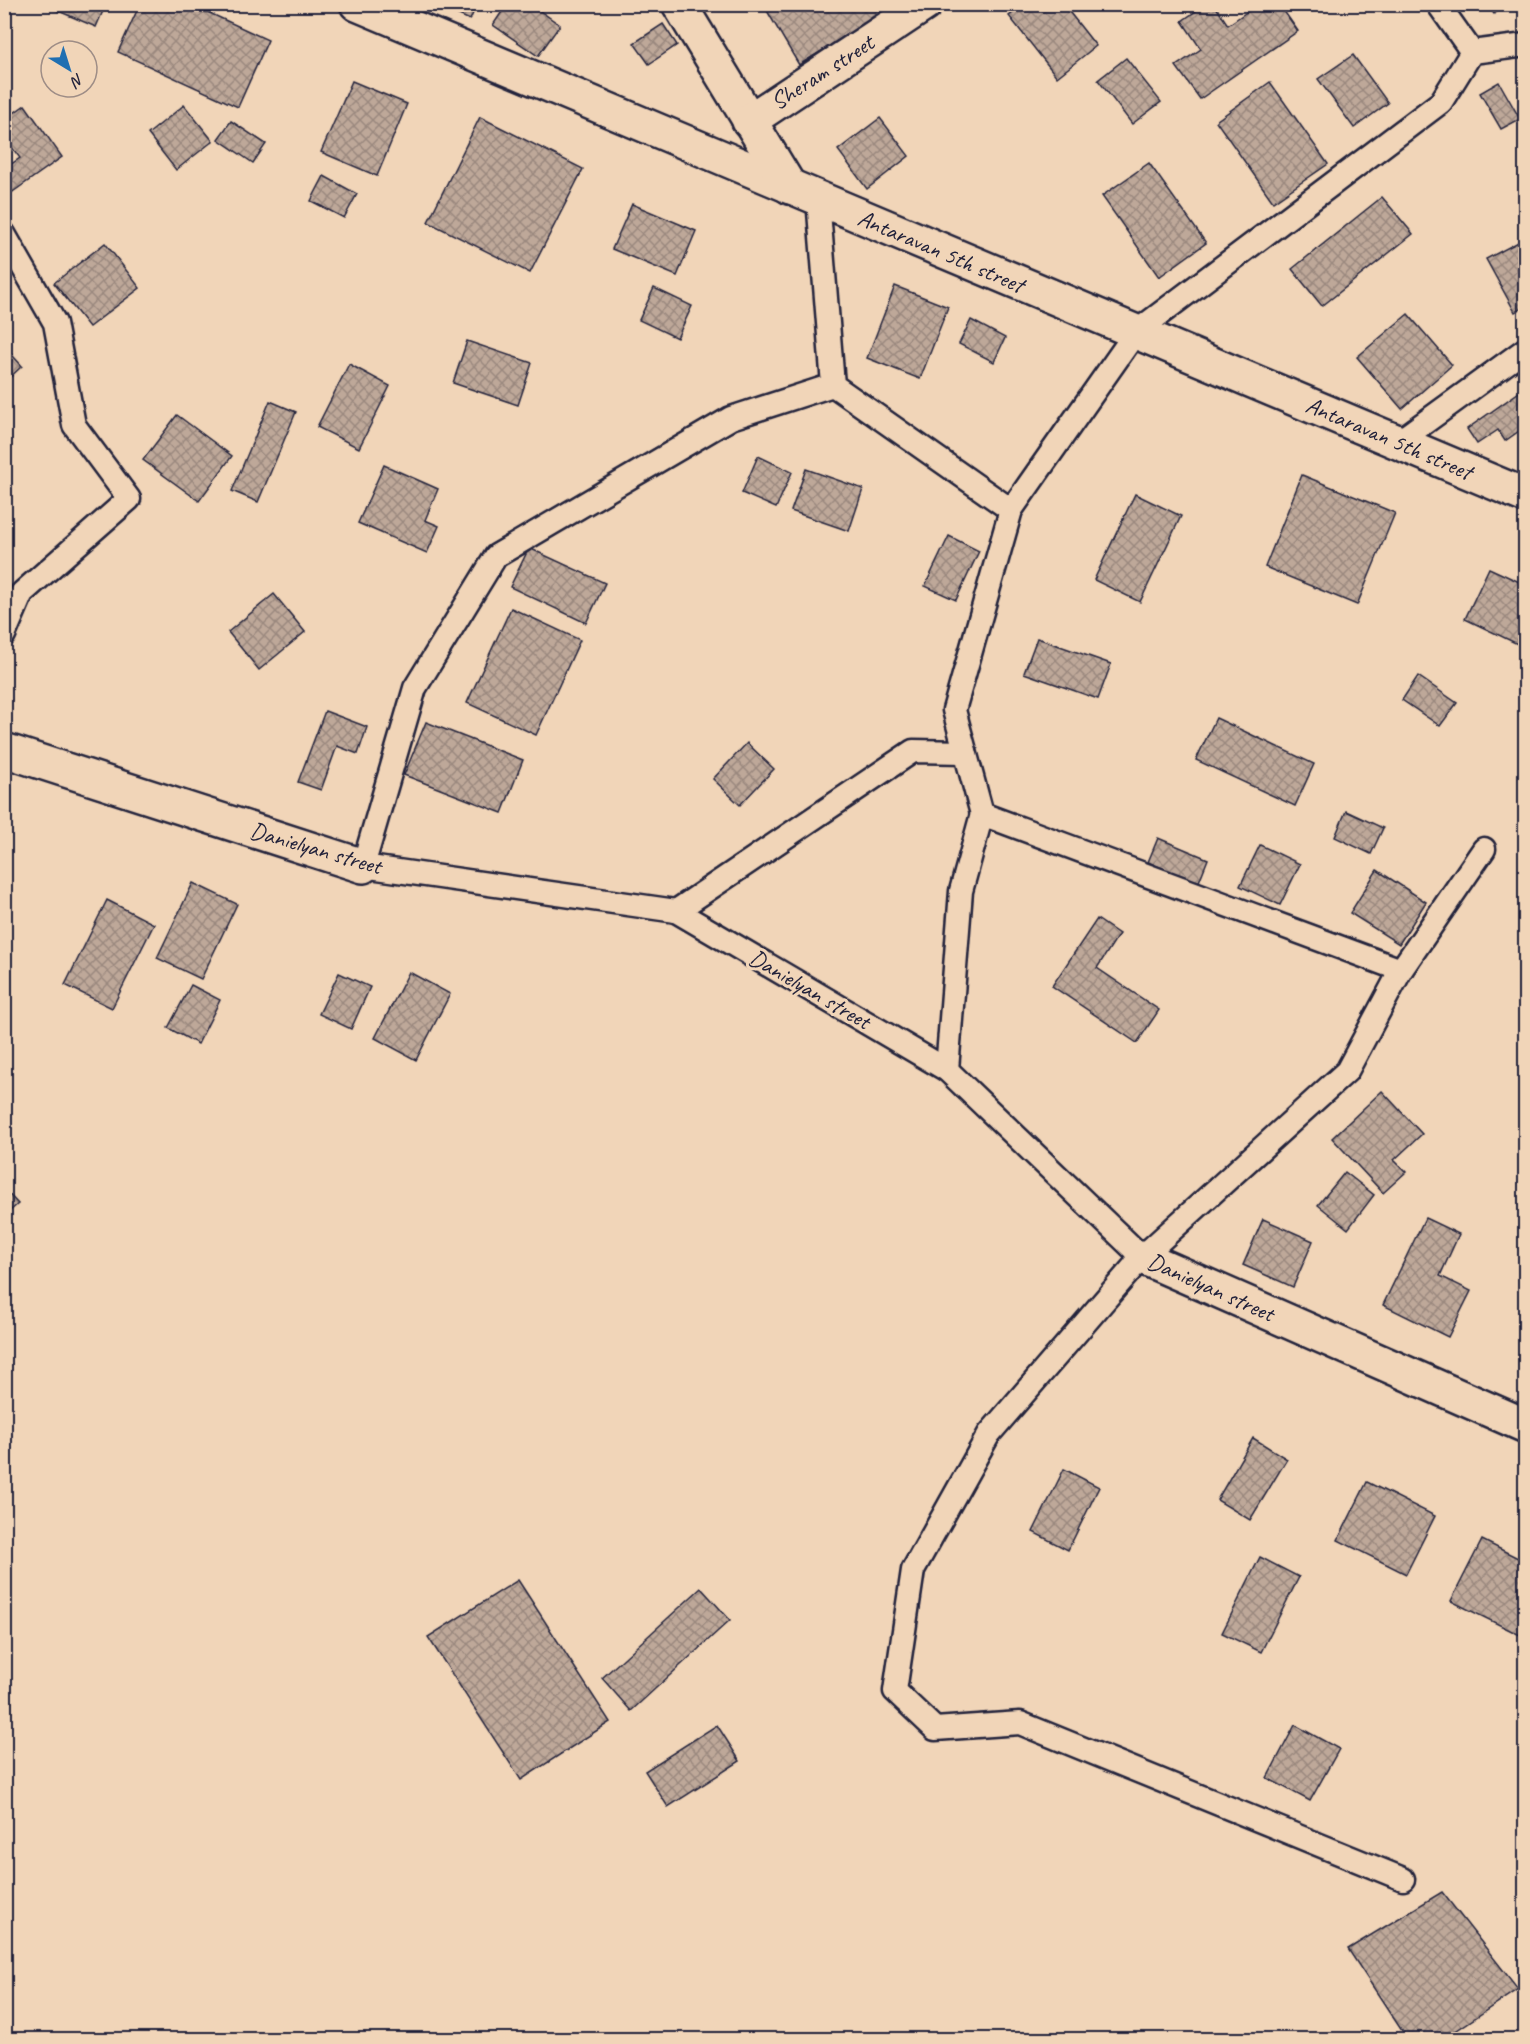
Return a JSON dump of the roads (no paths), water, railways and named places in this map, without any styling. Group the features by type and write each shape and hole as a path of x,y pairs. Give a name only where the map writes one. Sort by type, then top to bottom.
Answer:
{"street":[{"name":"Antaravan 5th street","path":"357,4 1526,496"},
{"name":"Sheram street","path":"679,4 749,121 804,193"},
{"name":"Sheram street","path":"749,121 925,4"},
{"name":"Danielyan street","path":"4,750 363,866"},
{"name":"Danielyan street","path":"1142,1257 1526,1426"}],"lane":[{"path":"1438,4 1472,52"},
{"path":"1472,52 1526,45"},
{"path":"947,1070 961,891 982,814 954,710 1011,510 1136,332 1441,102 1472,52"},
{"path":"804,193 833,384 1011,510"},
{"path":"4,234 55,323 74,425 129,499 22,593 4,635"},
{"path":"1398,442 1526,349"},
{"path":"363,866 415,688 496,556 731,418 833,384"},
{"path":"676,911 913,751 965,752"},
{"path":"982,814 1401,970"},
{"path":"1403,1879 1020,1723 935,1729 896,1691 913,1570 989,1434 1142,1257 1347,1071 1401,970 1484,849"},
{"name":"Danielyan street","path":"363,866 676,911 947,1070 1142,1257"}]}
